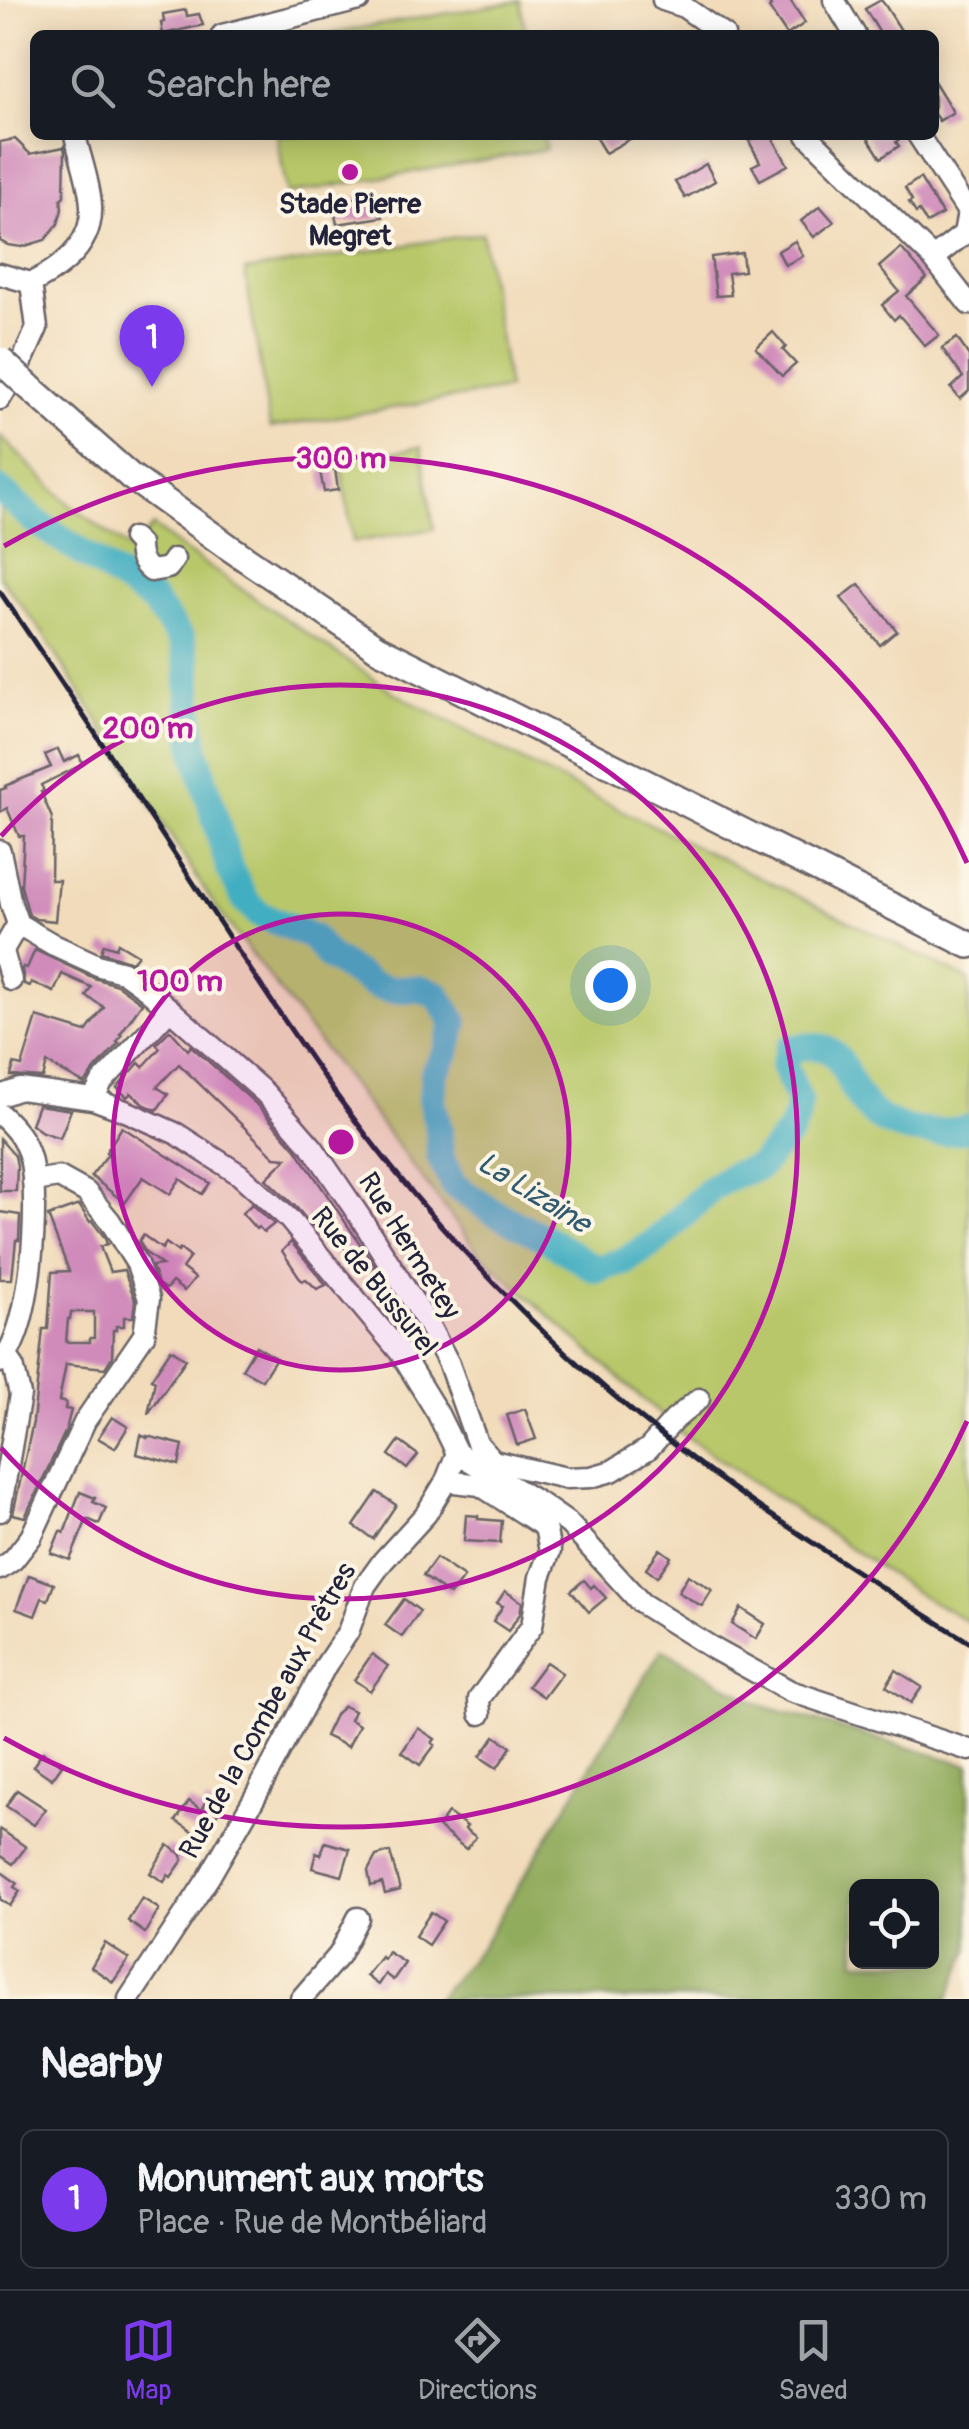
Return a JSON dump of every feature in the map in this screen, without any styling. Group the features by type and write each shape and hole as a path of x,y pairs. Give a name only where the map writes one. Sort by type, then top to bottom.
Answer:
{"main road":[{"path":"12,367 130,476 377,648 969,945"}],"street":[{"path":"242,30 359,0"},
{"path":"663,0 684,7 717,30"},
{"path":"834,0 852,30"},
{"path":"0,274 31,283 54,272 73,256 88,226 91,206 77,140"},
{"path":"811,140 933,258 969,304"},
{"path":"921,140 968,212 964,234 933,258"},
{"path":"0,398 12,367 38,328 31,283"},
{"path":"132,538 139,544 139,556 150,571 168,568 174,559"},
{"path":"0,851 18,924 2,953 11,980"},
{"name":"Rue Hermetey","path":"18,924 54,946 123,972 265,1093 312,1148 429,1326 449,1364 477,1443 492,1461 566,1478 592,1477 612,1471 648,1449 699,1400"},
{"path":"93,1099 102,1082 170,1009"},
{"name":"Rue de Bussurel","path":"0,1093 20,1088 93,1099 177,1134 239,1174 288,1218 400,1352 457,1453"},
{"path":"0,1114 21,1134 30,1156 35,1217 21,1326 3,1359 13,1364 20,1395 0,1511"},
{"path":"0,1570 31,1537 85,1421 144,1335 149,1299 138,1264 86,1192 58,1177 34,1181"},
{"path":"457,1453 568,1524 641,1603 714,1649 790,1691 969,1750"},
{"name":"Rue de la Combe aux Prêtres","path":"129,1999 209,1877 255,1797 348,1632 365,1586 426,1514 446,1482 457,1453"},
{"path":"446,1482 480,1485 545,1527 550,1551 540,1577 532,1626 479,1699 480,1714"},
{"path":"301,1999 339,1955 358,1918"}],"green space":[{"path":"520,1 525,30 349,30"},
{"name":"Stade Pierre Megret","path":"278,140 544,140 546,149 287,194"},
{"path":"482,233 508,389 270,428 245,271"},
{"path":"0,436 70,505 131,550 153,526 395,693 544,772 969,980 969,1622 917,1593 681,1433 479,1253 215,906 42,632 0,577"},
{"path":"421,447 434,529 353,542 340,461"},
{"path":"662,1649 763,1706 969,1765 969,1949 948,1999 436,1999 482,1946"}],"building":[{"path":"767,0 790,0 805,23 794,30 784,30"},
{"path":"881,0 901,30 878,30 865,9"},
{"path":"186,10 187,16 199,14 203,25 162,30 163,14"},
{"path":"939,89 953,112 939,121"},
{"path":"15,139 30,154 64,147 65,152 64,196 58,224 45,240 22,247 0,241 0,142"},
{"path":"597,140 628,140 605,153"},
{"path":"774,140 788,165 760,180 752,166 760,162 749,141"},
{"path":"869,140 898,140 899,146 881,158"},
{"path":"706,164 715,181 685,198 675,182"},
{"path":"920,178 942,214 927,223 909,202 912,200 905,188"},
{"path":"379,194 383,217 337,224 332,202"},
{"path":"820,206 834,222 814,237 801,221"},
{"path":"795,241 803,256 785,265 778,251"},
{"path":"901,248 927,278 906,296 939,335 925,346 899,315 894,320 882,305 899,291 879,267"},
{"path":"742,253 744,271 728,273 731,295 716,296 711,257"},
{"path":"773,332 796,364 782,376 756,348"},
{"path":"957,338 969,356 969,391 960,399 951,388 963,377 942,348"},
{"path":"335,469 338,490 324,492 320,471"},
{"path":"859,584 897,631 880,645 841,598"},
{"path":"58,749 64,762 79,755 83,764 41,785 52,818 51,880 59,880 55,921 29,915 21,886 24,836 19,836 7,808 0,812 0,790 51,767 45,755"},
{"path":"118,943 138,955 132,962 101,952 104,944 116,948"},
{"path":"35,950 117,985 142,1003 120,1034 119,1043 85,1084 47,1063 43,1078 11,1076 14,1064 22,1066 37,1017 86,1032 104,1007 86,996 91,987 62,974 54,992 31,982 30,986 24,984 22,969 27,968"},
{"path":"170,1030 188,1050 191,1046 255,1103 296,1149 375,1266 369,1269 359,1251 349,1256 326,1211 312,1226 266,1179 287,1158 275,1157 179,1064 157,1087 168,1094 157,1110 131,1093 127,1097 117,1088 139,1063 143,1067 160,1048 156,1044"},
{"path":"38,1105 71,1110 60,1138 31,1124"},
{"path":"122,1127 210,1183 202,1194 180,1179 170,1194 143,1177 125,1203 91,1176"},
{"path":"0,1139 15,1156 16,1191 0,1191"},
{"path":"252,1204 274,1224 264,1232 242,1213"},
{"path":"79,1205 105,1238 107,1244 100,1247 110,1272 124,1270 135,1300 133,1317 124,1317 124,1326 113,1330 112,1357 105,1368 66,1364 59,1401 71,1410 66,1430 25,1517 13,1514 33,1422 43,1329 48,1329 52,1272 69,1271 48,1216","holes":["71,1312 94,1312 94,1338 90,1342 66,1342"]},
{"path":"0,1212 20,1215 12,1279 0,1279"},
{"path":"143,1235 162,1249 166,1243 190,1257 182,1268 195,1278 184,1291 172,1282 166,1289 158,1284 152,1266 162,1265 146,1253 139,1241"},
{"path":"291,1242 326,1285 317,1289 306,1279 302,1281 282,1251"},
{"path":"256,1346 276,1358 262,1380 242,1369"},
{"path":"171,1349 186,1359 148,1414 155,1381 151,1379"},
{"path":"525,1409 536,1439 517,1445 507,1415"},
{"path":"112,1417 128,1427 115,1448 98,1438"},
{"path":"141,1435 183,1445 179,1465 137,1454"},
{"path":"399,1441 418,1455 407,1469 389,1455"},
{"path":"80,1492 106,1508 99,1524 87,1519 70,1560 51,1553 60,1531 64,1533"},
{"path":"377,1492 396,1505 373,1539 354,1526"},
{"path":"466,1515 502,1521 500,1543 464,1541"},
{"path":"660,1549 671,1557 657,1577 646,1569"},
{"path":"436,1558 464,1577 450,1595 423,1576"},
{"path":"29,1575 54,1584 48,1600 42,1598 35,1616 16,1609"},
{"path":"688,1575 712,1590 702,1606 678,1592"},
{"path":"584,1580 606,1598 589,1612 571,1591"},
{"path":"505,1591 522,1602 520,1614 508,1631 493,1621 503,1606 497,1603"},
{"path":"404,1599 420,1611 402,1637 385,1625"},
{"path":"741,1608 765,1624 756,1639 732,1624"},
{"path":"372,1654 388,1666 370,1691 354,1680"},
{"path":"546,1662 562,1673 544,1697 528,1686"},
{"path":"896,1670 922,1687 911,1703 886,1686"},
{"path":"344,1706 354,1711 350,1720 359,1725 348,1747 325,1736 336,1713"},
{"path":"418,1728 435,1739 420,1765 402,1752"},
{"path":"495,1736 511,1747 497,1768 480,1757"},
{"path":"43,1752 62,1765 52,1779 33,1766"},
{"path":"17,1790 46,1809 34,1825 6,1806"},
{"path":"189,1801 202,1810 206,1802 219,1811 201,1837 176,1821"},
{"path":"448,1813 476,1837 466,1849 438,1827"},
{"path":"0,1829 26,1847 13,1864 0,1855"},
{"path":"325,1842 350,1849 342,1876 312,1868 316,1853 321,1855"},
{"path":"168,1845 183,1860 164,1882 150,1873"},
{"path":"390,1852 400,1890 385,1894 382,1883 371,1886 368,1871 376,1856"},
{"path":"0,1871 17,1883 14,1887 20,1891 10,1906 0,1899"},
{"path":"142,1898 159,1909 145,1933 128,1921"},
{"path":"431,1912 444,1921 428,1945 415,1936"},
{"path":"105,1943 129,1959 113,1982 91,1967"},
{"path":"388,1952 405,1963 393,1980 385,1974 378,1985 366,1976"}],"waterway":[{"name":"La Lizaine","path":"0,490 35,521 153,601 182,641 197,756 230,870 246,901 259,914 312,937 329,957 373,985 437,994 455,1023 446,1053 434,1073 432,1101 440,1156 453,1185 490,1210 596,1269 624,1261 655,1242 713,1187 733,1175 759,1167 790,1132 799,1101 784,1066 789,1049 806,1046 834,1054 867,1108 892,1125 922,1132 969,1128"}],"railway":[{"path":"0,592 318,1069 371,1142 463,1250 571,1358 688,1456 818,1546 969,1642"}],"place":[{"name":"Stade Pierre Megret","path":"350,172"},
{"name":"Monument aux morts","path":"152,387"}]}
